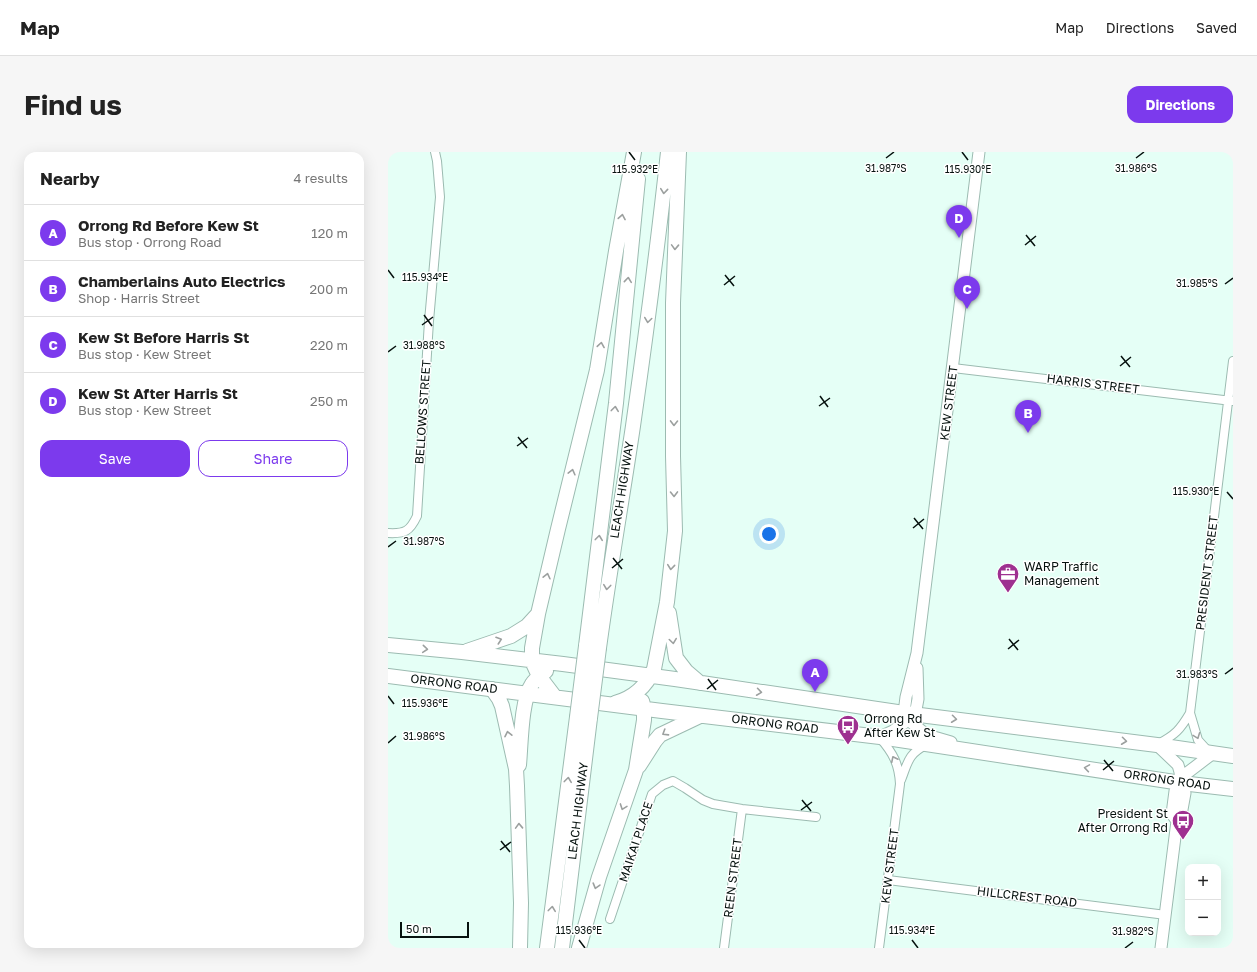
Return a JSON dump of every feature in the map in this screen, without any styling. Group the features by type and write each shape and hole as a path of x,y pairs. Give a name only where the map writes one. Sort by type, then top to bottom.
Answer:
{"highway":[{"path":"555,697 539,676 532,661 532,648 538,614 597,370 634,152"},
{"name":"LEACH HIGHWAY","path":"547,948 583,718 592,647 640,152"},
{"name":"LEACH HIGHWAY","path":"592,647 609,576 632,428 655,266 668,152"},
{"path":"611,704 624,700 639,691 651,676 654,669 667,602 675,531 673,456 673,303 678,152"},
{"path":"667,602 676,658 686,671 700,683"},
{"path":"462,652 512,636 528,626 538,614"},
{"path":"388,645 563,664 700,683 909,716 1157,745 1233,756"},
{"path":"517,786 524,708 527,694 532,684 539,676 550,668 563,664"},
{"path":"579,948 599,877 636,770 644,720 644,708 639,691 633,684 616,672"},
{"name":"ORRONG ROAD","path":"388,676 700,716 880,737 1233,790"},
{"path":"492,689 502,706 516,769 521,903 520,948"},
{"path":"636,770 660,735 700,716"},
{"name":"LEACH HIGHWAY","path":"562,948 583,718"}],"street":[{"name":"BELLOWS STREET","path":"388,533 398,534 407,531 412,526 417,516 429,321 440,196 435,152"},
{"name":"KEW STREET","path":"909,716 918,699 917,654 979,152"},
{"name":"PRESIDENT STREET","path":"1157,745 1176,734 1190,713 1230,400 1233,361"},
{"name":"HARRIS STREET","path":"953,368 1230,400"},
{"name":"PRESIDENT STREET","path":"1190,713 1198,740 1204,748 1212,754"},
{"path":"880,737 893,731 909,716 927,735 940,740 1016,757"},
{"name":"KEW STREET","path":"879,948 900,784 897,764 893,755 880,737"},
{"name":"KEW STREET","path":"900,784 910,756 928,744"},
{"path":"1157,745 1178,765 1181,783 1185,793 1181,815 1177,821 1161,948"},
{"path":"1181,783 1187,773 1212,754"},
{"name":"MAIKAI PLACE","path":"610,919 652,794 662,785 673,781 703,800 713,804 742,809 816,817"},
{"name":"REEN STREET","path":"724,948 742,809"},
{"name":"HILLCREST ROAD","path":"888,880 1166,915"}],"place":[{"name":"Kew St After Harris St","path":"959,238"},
{"name":"Kew St Before Harris St","path":"967,309"},
{"name":"Chamberlains Auto Electrics","path":"1028,433"},
{"name":"WARP Traffic Management","path":"1008,594"},
{"name":"Orrong Rd Before Kew St","path":"815,692"},
{"name":"Orrong Rd After Kew St","path":"848,746"},
{"name":"President St After Orrong Rd","path":"1183,840"}]}
